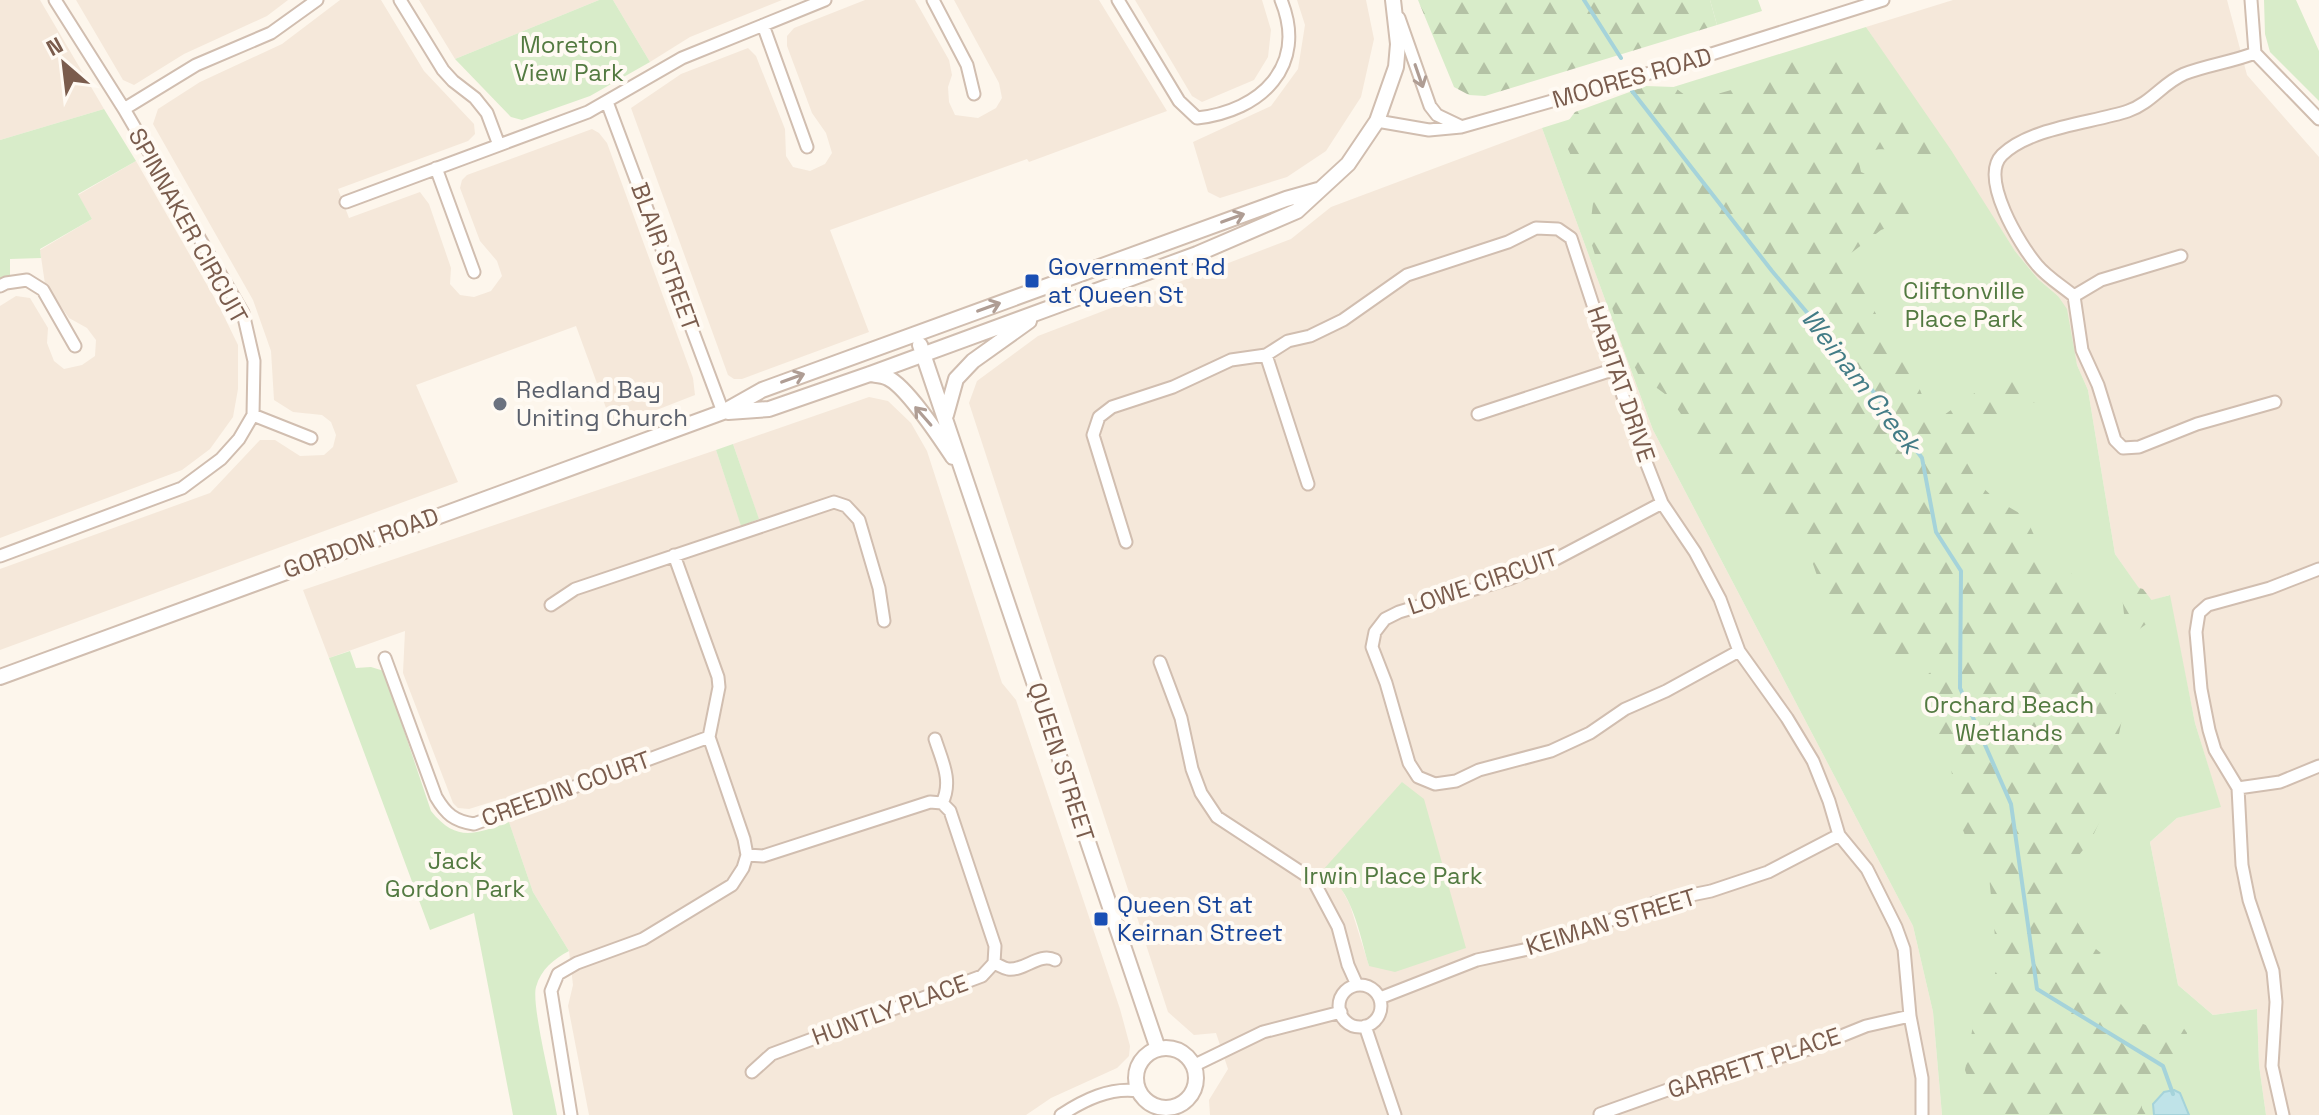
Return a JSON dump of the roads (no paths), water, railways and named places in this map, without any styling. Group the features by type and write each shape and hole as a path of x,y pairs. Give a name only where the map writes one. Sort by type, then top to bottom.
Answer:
{"street":[{"name":"SPINNAKER CIRCUIT","path":"55,0 124,109 243,313 254,361 253,415"},
{"path":"124,109 196,65 271,33 317,0"},
{"path":"400,0 443,70 487,113 499,145"},
{"path":"346,202 607,102 682,58 825,0"},
{"path":"933,0 967,65 974,94"},
{"path":"1118,0 1179,101 1197,118 1222,113 1249,101 1270,87 1280,73 1290,43 1287,15 1281,0"},
{"name":"MOORES ROAD","path":"1377,121 1411,128 1444,130 1461,127 1591,91 1883,0"},
{"path":"2251,0 2255,53 2319,119"},
{"path":"946,419 956,379 973,361 1050,308 1197,254 1297,211 1348,164 1377,121 1396,67 1398,44 1394,5"},
{"path":"1394,5 1430,106 1437,115 1461,127"},
{"path":"763,25 807,147"},
{"path":"2255,53 2183,75 2137,107 2069,125 2020,144 2001,156 1994,168 1995,186 2015,234 2038,267 2074,296 2082,350 2098,385 2115,440 2123,448 2139,447 2197,424 2275,402"},
{"name":"BLAIR STREET","path":"607,102 723,412"},
{"path":"436,168 474,272"},
{"name":"GORDON ROAD","path":"0,677 723,412 762,390 916,333 1318,190"},
{"name":"HABITAT DRIVE","path":"1126,542 1093,435 1099,417 1112,407 1173,387 1231,360 1266,355 1288,341 1310,336 1343,320 1407,275 1508,242 1536,228 1558,229 1571,238 1662,503 1695,552 1720,599 1739,651 1787,718 1813,761 1839,835 1867,869 1896,927 1904,949 1910,1016 1922,1078 1922,1115"},
{"path":"2074,296 2101,280 2181,256"},
{"path":"0,286 27,280 43,290 75,346"},
{"name":"GORDON ROAD","path":"723,412 769,409 1050,308"},
{"name":"QUEEN STREET","path":"916,333 1158,1049"},
{"path":"1266,355 1308,484"},
{"path":"1478,414 1615,369"},
{"name":"QUEEN STREET","path":"870,374 888,378 896,384 935,429 965,474"},
{"path":"0,556 182,488 221,459 239,439 253,415 311,438"},
{"path":"551,605 575,589 834,502 846,506 859,520 879,588 884,621"},
{"name":"LOWE CIRCUIT","path":"1662,503 1554,560 1511,578 1385,619 1375,632 1372,647 1409,763 1418,777 1435,784 1456,781 1479,770 1551,751 1590,733 1625,709 1666,691 1739,651"},
{"path":"571,1115 551,991 558,974 577,963 643,939 732,885 747,855 709,737 719,687 718,677 674,555"},
{"path":"2283,1115 2272,1066 2276,987 2249,900 2242,865 2238,788 2215,750 2205,710 2197,649 2199,613 2218,601 2270,588 2319,569"},
{"name":"CREEDIN COURT","path":"385,658 436,797 445,812 458,822 474,824 709,737"},
{"path":"1160,662 1181,718 1192,769 1201,793 1217,817 1313,880 1338,927 1357,985"},
{"path":"747,855 763,856 930,802 942,803 948,780 935,739"},
{"path":"2238,788 2280,782 2319,766"},
{"name":"HUNTLY PLACE","path":"752,1072 772,1054 982,976 994,963 995,946 950,811 942,803"},
{"name":"KEIMAN STREET","path":"1380,998 1477,960 1547,945 1657,902 1711,891 1768,872 1839,835"},
{"path":"994,963 1008,969 1024,967 1043,957 1055,960"},
{"path":"1357,985 1373,989 1380,998 1379,1014 1365,1026 1348,1023 1341,1012 1343,994 1357,985"},
{"path":"1193,1066 1263,1032 1341,1012"},
{"name":"GARRETT PLACE","path":"1600,1114 1701,1078 1809,1049 1866,1026 1910,1016"},
{"path":"1365,1026 1395,1115"},
{"path":"1158,1049 1176,1050 1184,1054 1193,1066 1195,1087 1178,1111 1158,1108 1138,1091 1137,1070 1148,1054 1158,1049"},
{"path":"1061,1115 1090,1098 1122,1089 1138,1091"}],"water":[{"path":"2174,1090 2180,1093 2189,1115 2154,1115 2153,1104 2164,1092"}],"waterway":[{"name":"Weinam Creek","path":"1584,0 1621,58"},
{"name":"Weinam Creek","path":"1632,91 1772,271 1869,386 1922,458 1936,532 1961,571 1960,688 2011,804 2037,989 2163,1066 2173,1094"}],"place":[{"name":"Government Rd at Queen St","path":"1032,281"},
{"name":"Redland Bay Uniting Church","path":"500,404"},
{"name":"Queen St at Keirnan Street","path":"1101,919"}],"park label":[{"name":"Moreton View Park","path":"569,59"},
{"name":"Cliftonville Place Park","path":"1964,305"},
{"name":"Orchard Beach Wetlands","path":"2009,719"},
{"name":"Jack Gordon Park","path":"455,875"},
{"name":"Irwin Place Park","path":"1393,876"}]}
